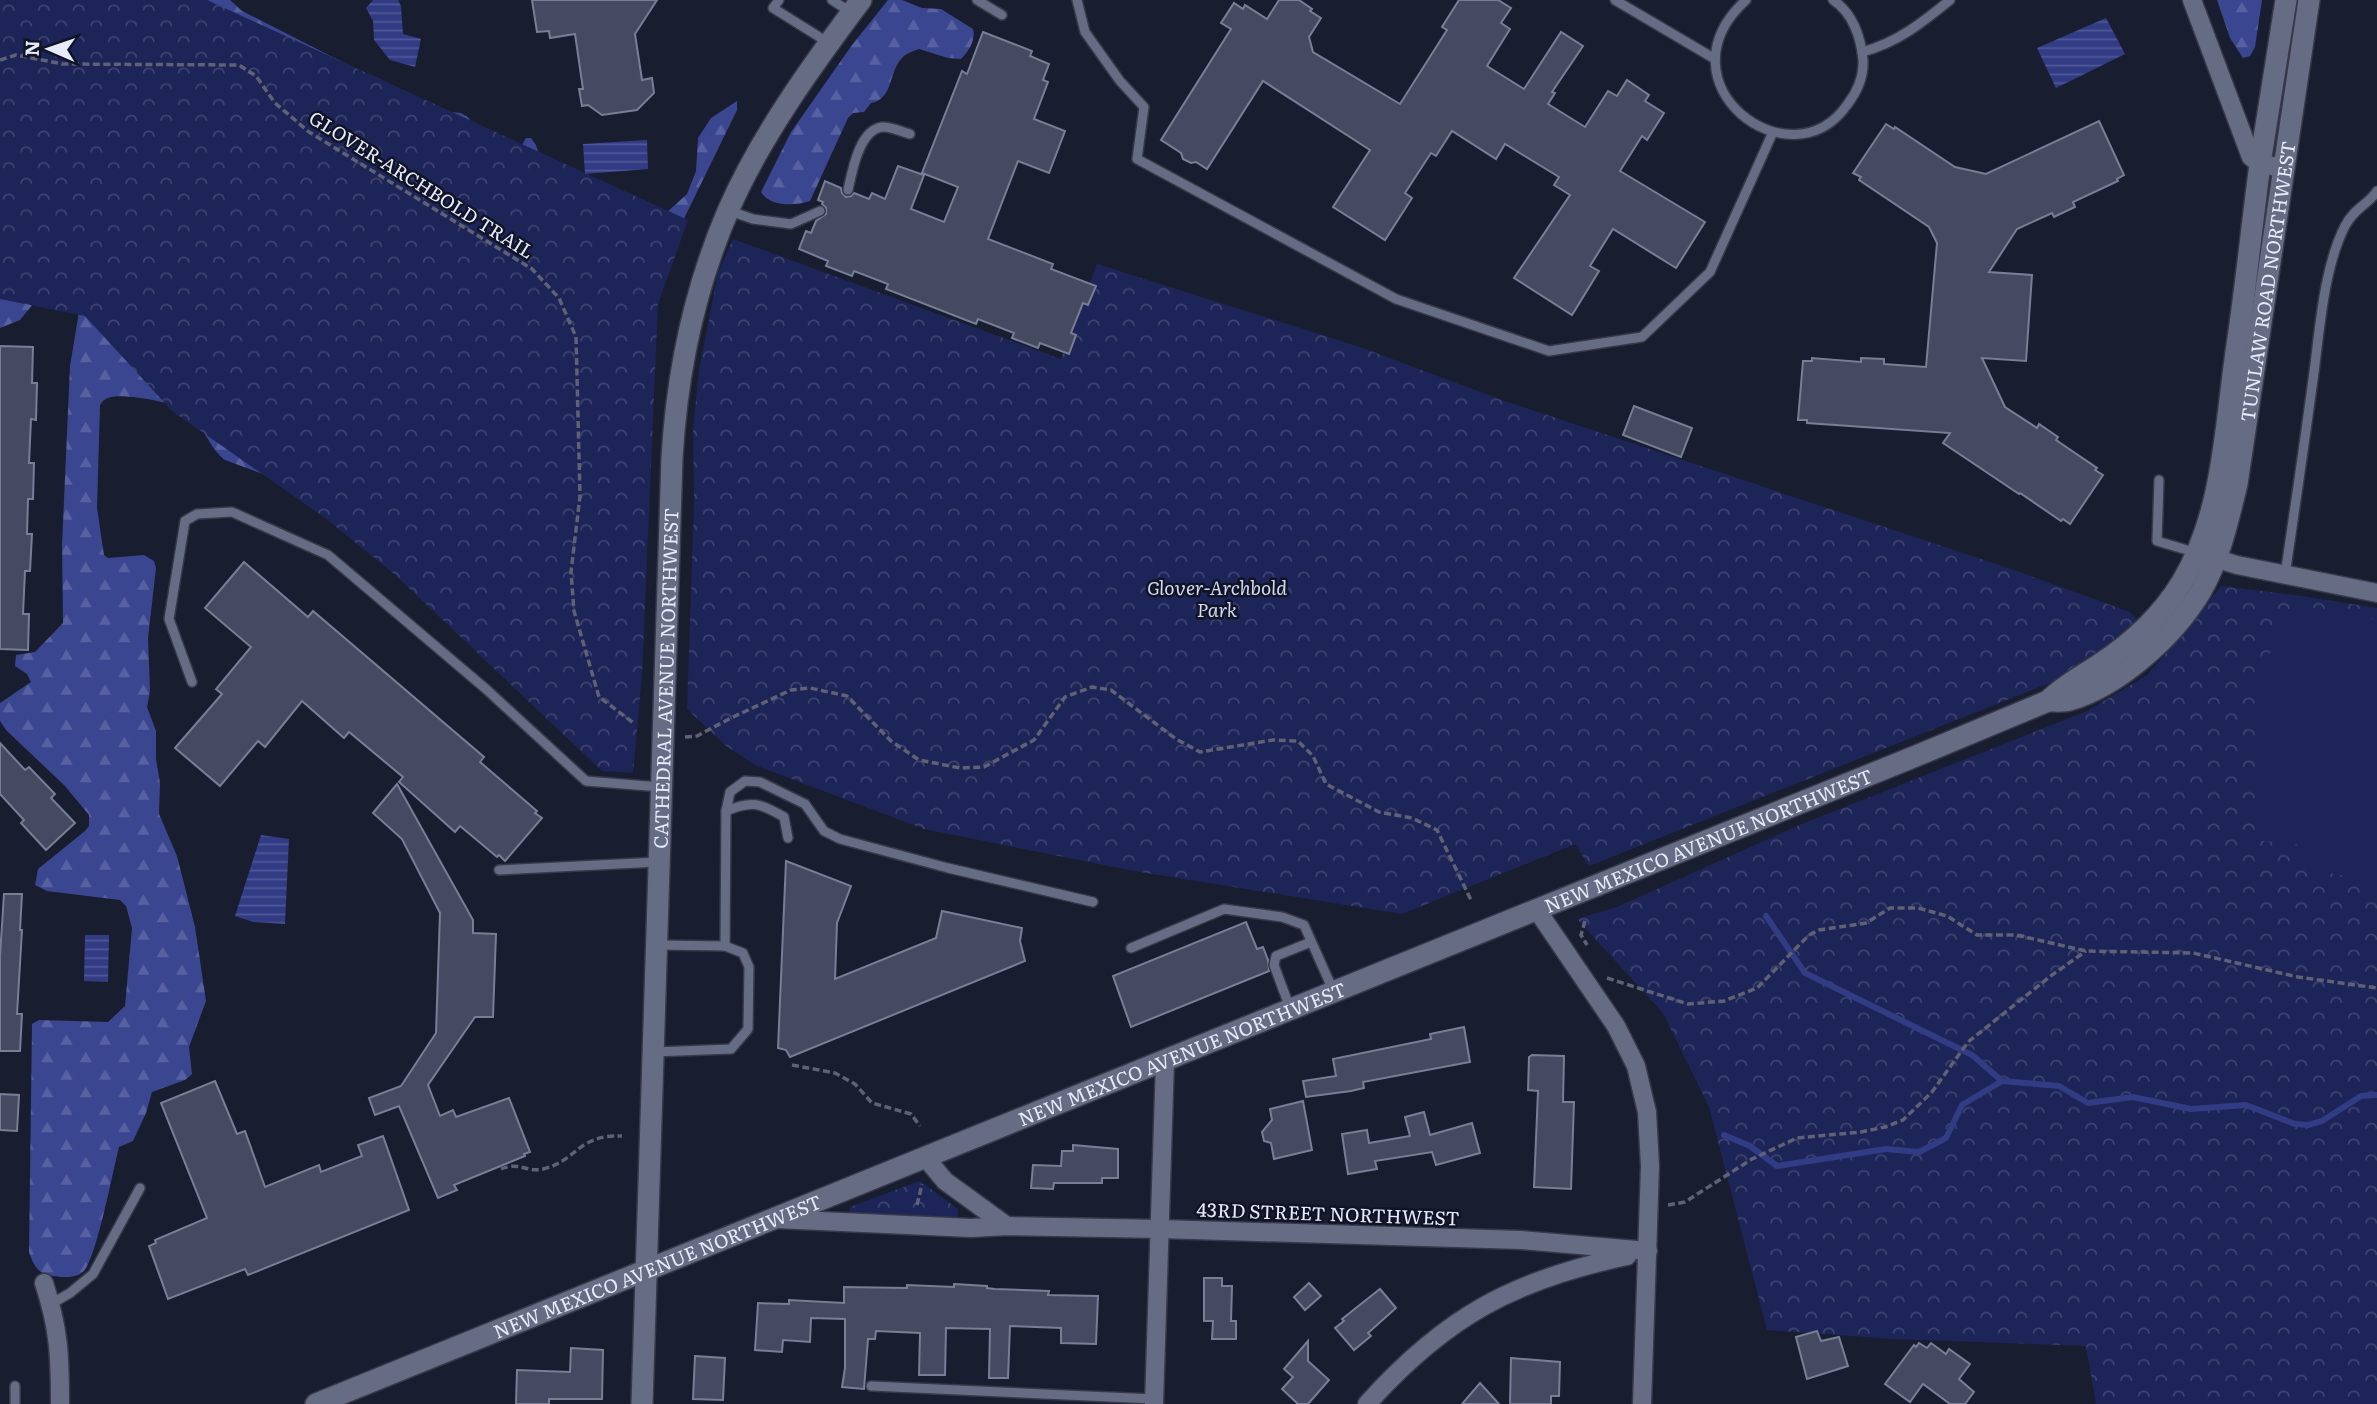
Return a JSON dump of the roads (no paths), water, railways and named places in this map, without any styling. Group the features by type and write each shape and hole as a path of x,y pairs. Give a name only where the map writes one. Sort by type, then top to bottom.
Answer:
{"street":[{"path":"2193,0 2251,157 2260,164 2285,168"},
{"name":"TUNLAW ROAD NORTHWEST","path":"2207,556 2250,259 2260,164 2286,0"},
{"name":"TUNLAW ROAD NORTHWEST","path":"2207,556 2237,484 2309,0"},
{"name":"CATHEDRAL AVENUE NORTHWEST","path":"642,1404 674,416 684,349 692,314 728,210 767,139 856,6"},
{"path":"2207,556 2377,593"},
{"name":"NEW MEXICO AVENUE NORTHWEST","path":"316,1404 2048,701 2063,686 2111,657 2148,626 2181,583 2207,556"},
{"path":"1537,910 1616,1026 1636,1066 1647,1112 1650,1139 1642,1404"},
{"path":"1154,1401 1166,1061"},
{"path":"925,1157 945,1181 1007,1226"},
{"name":"43RD STREET NORTHWEST","path":"775,1219 971,1228 1007,1226 1160,1229 1521,1240 1648,1251"},
{"path":"1367,1404 1398,1369 1425,1345 1487,1304 1555,1274 1648,1251"},
{"path":"44,1283 60,1350 60,1404"}],"lane":[{"path":"832,0 856,6"},
{"path":"977,0 1002,15"},
{"path":"1077,0 1084,32 1120,81 1144,107 1137,159 1396,299 1549,351 1642,337 1710,272 1773,132"},
{"path":"1615,0 1715,60"},
{"path":"1746,0 1731,14 1720,35 1715,60 1719,84 1731,106 1750,123 1773,132 1798,134 1822,127 1842,112 1857,92 1863,67 1862,43 1853,21 1833,0"},
{"path":"1862,52 1878,48 1916,28 1950,0"},
{"path":"776,4 830,44"},
{"path":"848,190 861,145 873,131 884,127 910,134"},
{"path":"2285,575 2330,271 2336,247 2352,214 2377,191"},
{"path":"728,210 752,219 791,223 820,211"},
{"path":"2159,480 2157,541 2207,556"},
{"path":"192,682 169,620 185,521 197,514 232,512 328,555 486,689 586,781 662,788"},
{"path":"725,946 726,811 730,792 745,781 760,782 805,804 824,831 840,839 1093,902"},
{"path":"726,811 745,803 768,808 784,817 788,838"},
{"path":"499,870 659,862"},
{"path":"1130,948 1224,909 1282,917 1304,925 1334,992"},
{"path":"1290,1010 1274,965 1276,956 1311,942"},
{"path":"654,1052 731,1049 747,1029 749,967 743,953 725,946 657,945"},
{"path":"51,1304 93,1274 140,1188"},
{"path":"15,1386 15,1404"},
{"path":"872,1386 1154,1401"}],"waterway":[{"path":"1766,916 1805,973 1972,1055 2002,1081 2059,1086 2088,1103 2133,1097 2191,1109 2246,1105 2295,1124 2308,1125 2322,1121 2361,1096 2377,1095"},
{"path":"1724,1135 1750,1146 1777,1166 1886,1149 1919,1152 1946,1138 1962,1105 2002,1081"}],"park label":[{"name":"Glover-Archbold Park","path":"1217,598"}]}
